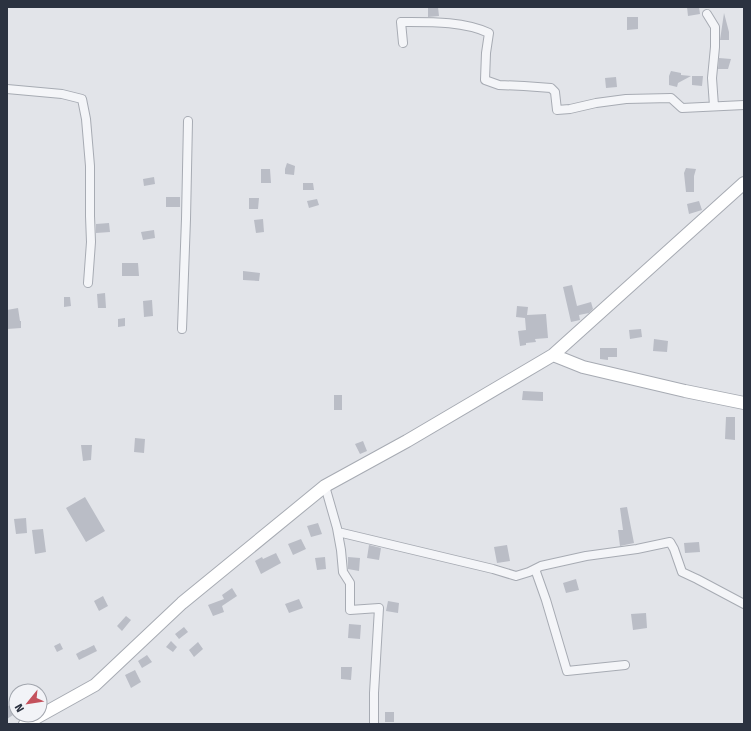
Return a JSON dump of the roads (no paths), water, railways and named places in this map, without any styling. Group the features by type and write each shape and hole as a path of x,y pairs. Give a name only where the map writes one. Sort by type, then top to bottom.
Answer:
{"street":[{"path":"707,14 715,27 712,78 714,106"},
{"path":"403,43 402,22 458,24 489,33 486,53 485,80 499,85 551,88 555,92 557,110 626,99 671,98 682,108 744,105"},
{"path":"7,89 62,94 82,99 86,119 90,166 91,242 88,283"},
{"path":"182,329 188,121"},
{"path":"26,724 95,685 182,603 325,486 407,441 553,355 744,183"},
{"path":"553,355 583,367 744,403"},
{"path":"325,486 338,532 343,572 350,583 350,610 379,608 374,693 374,724"},
{"path":"338,532 493,569 516,576 541,566 586,556 638,549 670,542 682,572 744,604"},
{"path":"535,569 568,671 625,665"}]}
